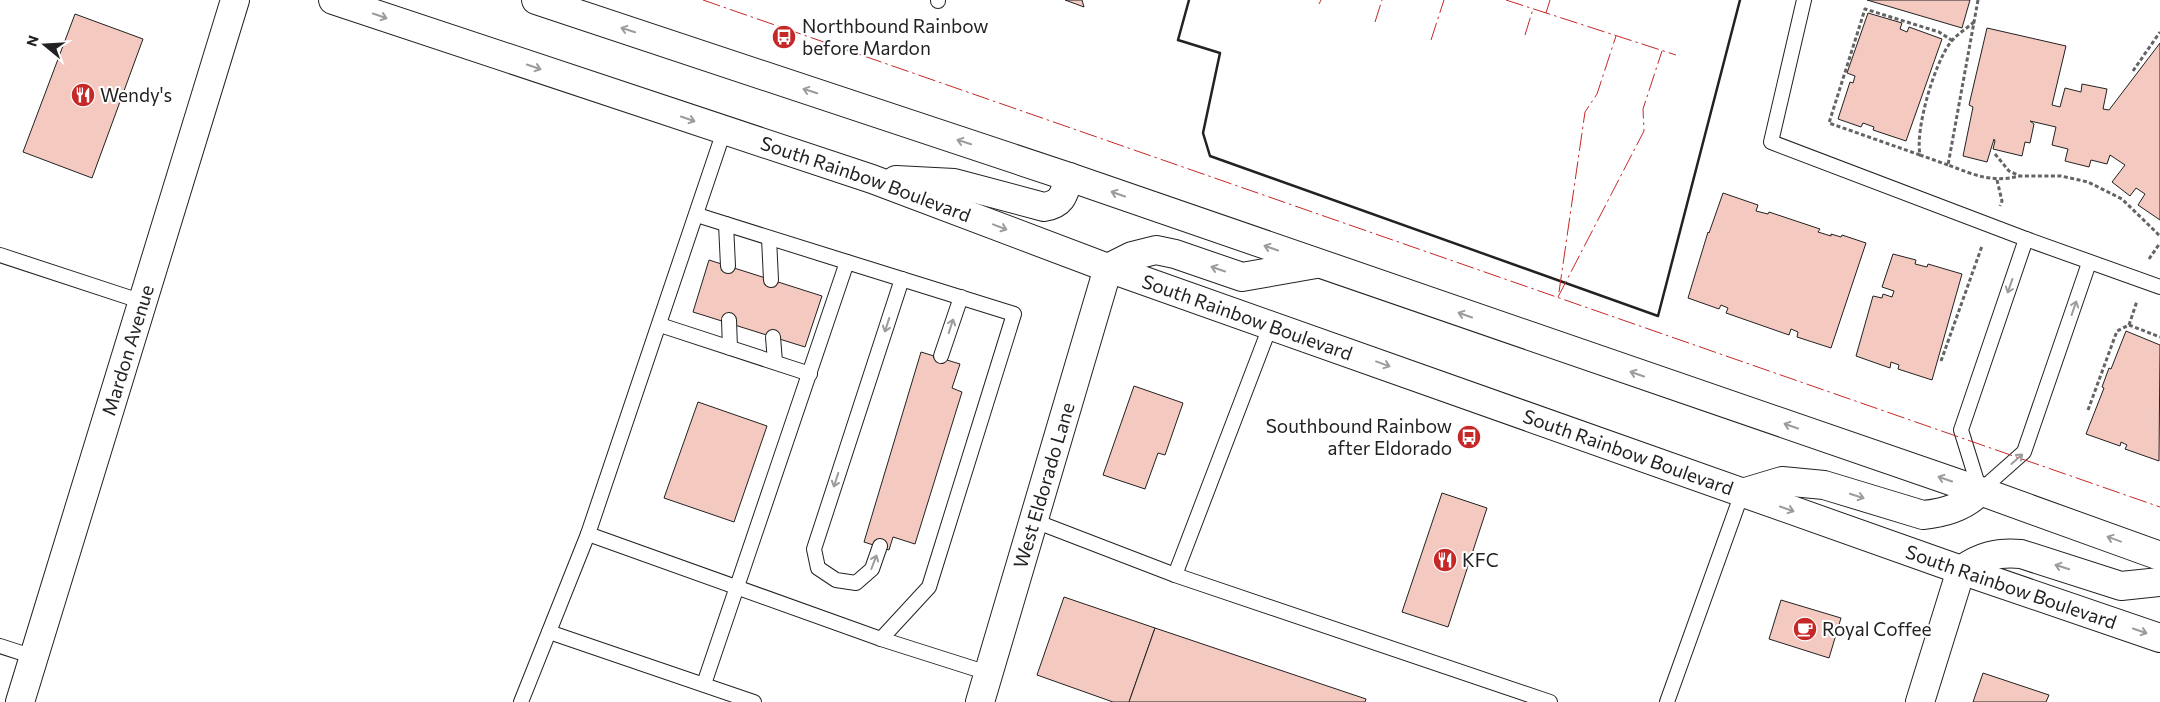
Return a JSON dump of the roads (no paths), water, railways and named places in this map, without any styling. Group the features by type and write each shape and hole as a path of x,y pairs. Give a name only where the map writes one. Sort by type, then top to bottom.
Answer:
{"main road":[{"name":"Mardon Avenue","path":"20,702 235,0"},
{"name":"South Rainbow Boulevard","path":"334,0 872,179 1108,268 1271,324 1742,493 2160,638"},
{"path":"534,1 1069,177 1980,491 2160,556"},
{"path":"872,179 954,182 1044,207 1055,206 1063,199 1069,177"},
{"path":"1108,268 1132,256 1156,250 1175,254 1242,277 1317,264"},
{"name":"West Eldorado Lane","path":"980,702 1032,520 1108,268"},
{"path":"1742,493 1782,481 1824,485 1905,512 1923,515 1939,514 1954,509 1973,499 1980,491"},
{"path":"1920,702 1962,570 1990,554 2021,554 2121,586 2160,582"}],"lane":[{"path":"1804,0 1771,142 2089,263 2160,287"},
{"path":"521,702 588,534 697,216 724,131"},
{"path":"697,216 1014,314 929,588 881,639"},
{"path":"726,224 728,266"},
{"path":"769,238 771,280"},
{"path":"2026,239 1961,430 1980,491 2024,452 2089,263"},
{"path":"0,255 143,302"},
{"path":"704,684 847,262"},
{"path":"880,546 872,569 856,583 836,580 818,568 814,549 902,279"},
{"path":"941,356 960,297"},
{"path":"730,320 730,348"},
{"path":"1175,575 1271,324"},
{"path":"660,325 810,374"},
{"path":"773,337 774,362"},
{"path":"1667,702 1742,493"},
{"path":"1032,520 1175,575 1550,702"},
{"path":"588,534 881,639 988,673"},
{"path":"549,632 754,702"},
{"path":"0,646 34,657"}],"place":[{"name":"Northbound Rainbow before Mardon","path":"784,37"},
{"name":"Wendy's","path":"83,95"},
{"name":"Southbound Rainbow after Eldorado","path":"1469,437"},
{"name":"KFC","path":"1445,560"},
{"name":"Royal Coffee","path":"1805,629"}]}
